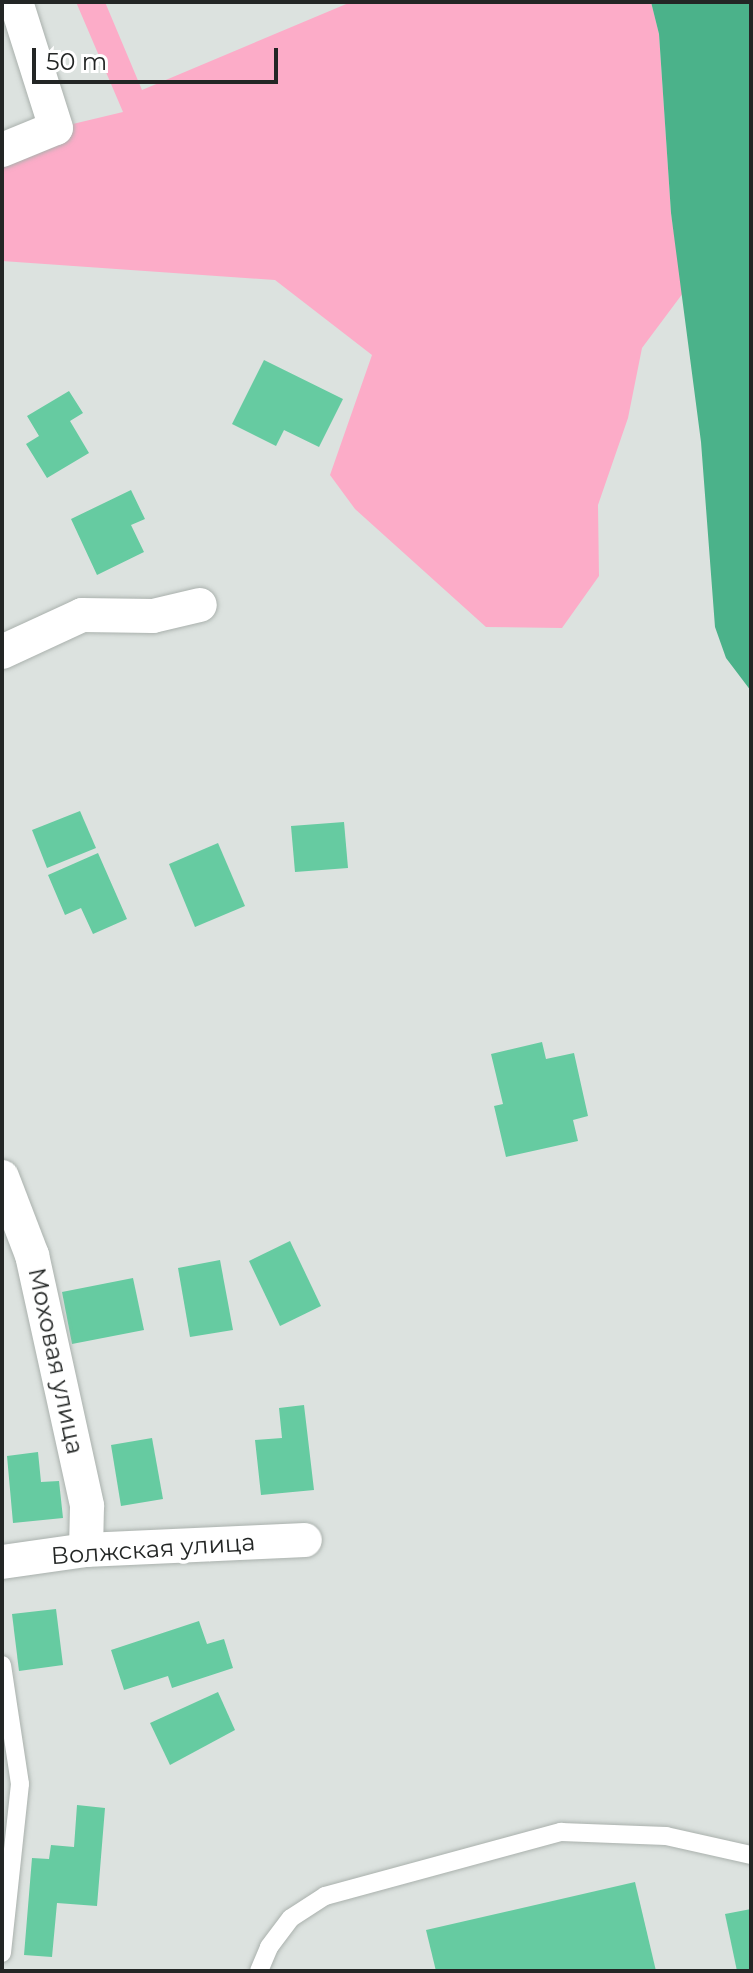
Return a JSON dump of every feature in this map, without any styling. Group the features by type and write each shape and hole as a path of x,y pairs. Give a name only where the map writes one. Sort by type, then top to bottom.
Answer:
{"street":[{"path":"2,150 56,128 16,2"},
{"path":"2,652 82,615 153,616 200,605"},
{"name":"Моховая улица","path":"2,1177 32,1255 87,1506 86,1550"},
{"name":"Волжская улица","path":"2,1562 86,1550 305,1540"}],"lane":[{"path":"2,1665 20,1784 2,1953"},
{"path":"259,1971 269,1947 291,1918 325,1896 561,1832 666,1836 751,1855"}],"shaded area":[{"path":"76,2 105,2 142,90 351,2 651,2 659,34 671,213 683,293 642,348 628,418 598,505 599,576 562,628 486,627 355,509 330,475 372,355 275,280 2,261 2,154 56,128 123,112"},
{"path":"651,2 751,2 751,691 726,658 715,627 701,442 671,213 659,34"}],"building":[{"path":"264,360 343,399 319,447 284,430 276,446 232,424"},
{"path":"69,391 83,413 70,421 89,453 47,478 26,444 39,436 27,416"},
{"path":"131,490 145,519 131,525 144,552 97,575 71,519"},
{"path":"80,811 96,848 47,868 32,830"},
{"path":"344,822 348,868 295,872 291,826"},
{"path":"218,843 245,906 195,927 169,864"},
{"path":"98,853 127,919 93,934 81,908 65,915 48,875"},
{"path":"542,1042 546,1059 574,1053 588,1116 573,1120 578,1141 506,1157 494,1106 503,1104 491,1054"},
{"path":"290,1241 321,1306 280,1326 249,1261"},
{"path":"220,1260 233,1330 190,1337 178,1268"},
{"path":"133,1278 144,1330 72,1344 62,1292"},
{"path":"304,1405 314,1490 261,1495 255,1440 282,1438 279,1408"},
{"path":"152,1438 163,1499 121,1506 111,1445"},
{"path":"38,1452 41,1482 59,1481 63,1518 13,1523 7,1456"},
{"path":"56,1609 63,1665 19,1671 12,1614"},
{"path":"199,1621 207,1644 224,1639 233,1668 172,1688 168,1676 124,1690 111,1650"},
{"path":"218,1692 235,1730 170,1765 150,1723"},
{"path":"77,1805 105,1808 97,1906 57,1903 52,1957 24,1955 32,1858 49,1859 51,1845 74,1847"},
{"path":"635,1882 656,1971 436,1971 426,1930"},
{"path":"751,1909 751,1971 737,1971 725,1914"}]}
